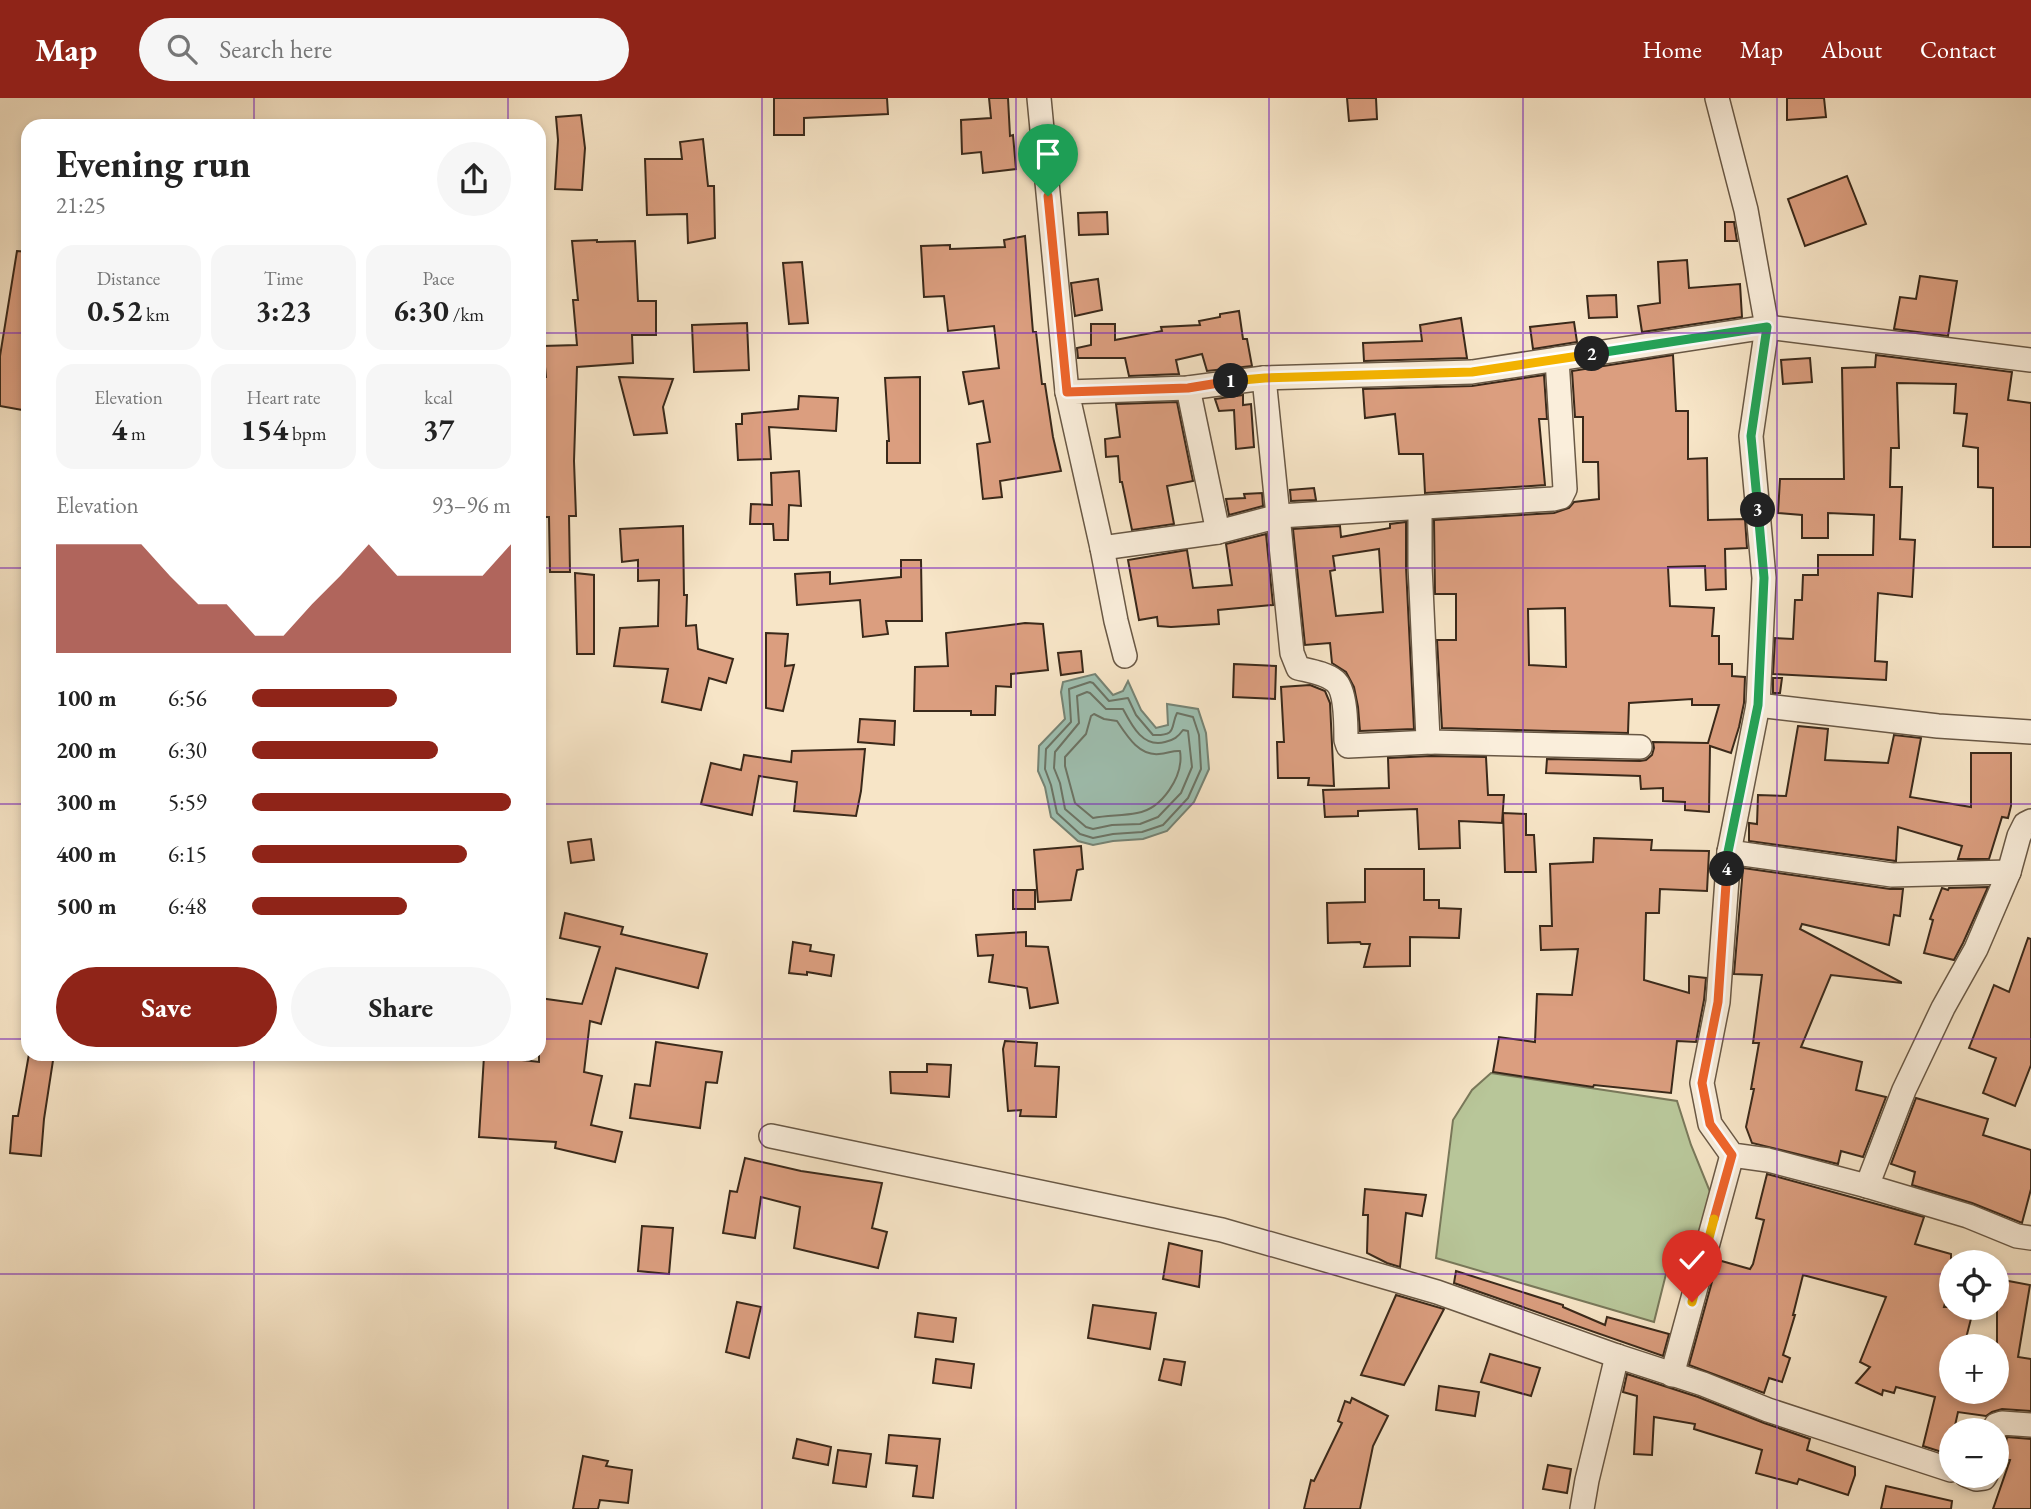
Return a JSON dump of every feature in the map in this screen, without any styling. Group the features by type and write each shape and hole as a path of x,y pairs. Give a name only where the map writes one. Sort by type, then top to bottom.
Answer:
{"street":[{"path":"1039,98 1067,392 1125,656"},
{"path":"1717,98 1746,210 1767,327 1751,436 1764,578 1758,705 1728,852 1718,1002 1702,1083 1710,1124 1732,1155 1768,1160 1867,1186 1968,1216 2017,1237 2031,1238"},
{"path":"1067,392 1188,388 1265,378 1472,372 1767,327 2031,360"},
{"path":"1102,548 1218,532 1279,516 1420,509 1561,497 1564,489 1557,359"},
{"path":"1265,378 1292,653 1298,668 1326,676 1337,683 1343,697 1346,744 1351,746 1432,742 1640,747"},
{"path":"1188,388 1218,532"},
{"path":"1420,509 1426,718 1428,739 1432,742"},
{"path":"1758,705 1938,726 2031,732"},
{"path":"1867,1186 1904,1090 1943,1007 1976,949 2009,872 2019,836 2025,824 2031,821"},
{"path":"1728,852 1892,875 2009,872"},
{"path":"771,1136 1222,1230 1437,1292 1703,1384 1768,1410 1939,1466"},
{"path":"1672,1375 1732,1155"},
{"path":"1582,1509 1617,1356"},
{"path":"2009,1423 2031,1425"}],"green space":[{"path":"1491,1073 1677,1101 1713,1199 1698,1241 1672,1250 1654,1322 1436,1258 1453,1120 1472,1090"}],"water":[{"path":"1095,674 1113,695 1123,691 1128,681 1141,710 1156,728 1168,725 1167,704 1198,709 1206,733 1209,769 1194,802 1167,831 1143,839 1093,845 1078,841 1051,817 1045,787 1038,771 1039,746 1065,719 1061,692 1063,682"}],"building":[{"path":"774,98 887,98 888,114 804,118 804,135 774,135"},
{"path":"989,98 1008,98 1010,136 1013,135 1016,169 983,173 981,152 962,154 961,120 991,118"},
{"path":"1347,98 1376,98 1377,119 1349,121"},
{"path":"1787,98 1824,98 1826,117 1787,120"},
{"path":"581,115 585,148 582,190 555,189 558,140 556,117"},
{"path":"703,139 708,186 714,186 715,238 688,243 687,214 647,215 645,159 682,159 680,142"},
{"path":"1847,176 1866,224 1805,246 1788,199"},
{"path":"1107,212 1108,234 1079,235 1078,213"},
{"path":"1725,222 1734,222 1737,241 1725,241"},
{"path":"1025,236 1033,332 1036,332 1042,384 1045,384 1061,471 1000,481 1002,497 983,499 977,444 990,442 983,401 969,404 963,372 999,368 994,326 948,331 944,296 924,297 921,246 950,245 950,249 1005,247 1004,240"},
{"path":"572,241 635,241 638,301 656,301 656,335 632,335 633,363 577,367 574,461 576,516 569,516 570,572 550,572 549,517 546,517 546,346 577,345 573,300 578,300"},
{"path":"17,251 21,251 21,410 0,406 0,356"},
{"path":"1687,260 1689,288 1740,284 1742,317 1642,332 1638,306 1660,303 1658,262"},
{"path":"802,262 808,323 789,324 783,263"},
{"path":"1920,276 1957,281 1948,336 1894,329 1900,297 1916,299"},
{"path":"1098,279 1102,310 1075,316 1071,283"},
{"path":"1616,295 1617,317 1589,318 1587,296"},
{"path":"1239,311 1243,339 1247,339 1252,366 1207,371 1202,354 1176,360 1179,374 1129,376 1125,358 1078,358 1077,348 1091,345 1091,324 1115,324 1115,340 1162,331 1161,327 1200,325 1199,321"},
{"path":"1461,318 1467,358 1364,361 1363,343 1422,341 1420,325"},
{"path":"1574,322 1577,342 1533,349 1530,327"},
{"path":"747,323 749,370 694,372 692,325"},
{"path":"1673,355 1676,411 1688,411 1688,459 1707,458 1708,520 1745,519 1747,548 1725,549 1726,589 1706,590 1705,566 1668,567 1670,606 1714,608 1712,636 1719,636 1719,664 1732,664 1732,676 1745,677 1744,703 1731,753 1710,746 1709,812 1685,810 1685,802 1663,801 1663,788 1641,789 1640,776 1546,773 1547,759 1640,761 1652,755 1653,742 1708,743 1719,705 1692,705 1692,699 1629,703 1628,733 1442,728 1437,640 1456,640 1456,594 1435,594 1434,520 1554,513 1569,508 1574,502 1599,499 1598,462 1583,462 1583,417 1575,417 1572,371","holes":["1565,608 1566,667 1529,665 1528,609"]},
{"path":"1876,355 2012,372 2008,400 2031,403 2031,547 1993,547 1993,488 1978,487 1978,448 1963,446 1967,414 1954,413 1956,384 1897,383 1899,448 1891,448 1890,487 1902,487 1900,539 1915,540 1912,597 1878,593 1875,661 1887,662 1886,680 1773,674 1775,638 1793,639 1795,600 1802,600 1803,575 1818,575 1818,555 1873,555 1874,515 1828,513 1828,538 1802,538 1802,515 1778,513 1780,479 1844,479 1842,368 1875,367"},
{"path":"1810,358 1812,382 1783,384 1781,360"},
{"path":"1544,375 1547,419 1539,419 1545,485 1425,493 1423,454 1399,454 1395,414 1365,418 1363,389 1472,386"},
{"path":"619,377 673,379 663,407 667,433 634,435"},
{"path":"920,377 920,463 887,463 889,441 885,378"},
{"path":"1243,395 1243,405 1251,404 1254,447 1236,449 1234,410 1219,411 1215,399"},
{"path":"799,396 838,398 836,431 769,427 771,459 738,460 736,424 742,424 742,414 798,409"},
{"path":"1177,402 1193,481 1167,486 1174,524 1132,530 1120,482 1118,456 1106,457 1105,439 1120,437 1116,404"},
{"path":"799,471 801,506 789,505 788,540 774,540 773,524 750,524 751,504 772,505 771,473"},
{"path":"1314,488 1316,500 1291,501 1290,490"},
{"path":"1262,493 1263,506 1229,515 1226,499 1245,498 1244,494"},
{"path":"1406,522 1414,729 1360,731 1354,687 1346,672 1332,663 1330,643 1305,645 1293,529 1340,526 1341,537 1390,528 1390,524","holes":["1379,549 1383,612 1336,616 1330,571 1335,570 1333,556"]},
{"path":"683,526 686,626 696,625 698,649 733,659 726,683 709,678 701,710 662,702 668,669 614,666 620,628 658,626 659,580 638,581 638,560 622,562 620,529"},
{"path":"1266,534 1273,605 1218,610 1219,624 1171,627 1158,626 1157,617 1139,620 1128,560 1187,550 1193,588 1232,585 1226,544"},
{"path":"901,560 921,560 922,621 886,621 888,634 863,637 860,600 797,605 795,574 830,572 830,584 901,577"},
{"path":"575,573 594,575 594,654 577,654"},
{"path":"1025,623 1043,624 1048,670 1011,674 1011,687 996,686 995,715 971,715 971,711 914,711 915,667 948,666 946,633"},
{"path":"766,633 788,634 785,666 794,665 783,711 766,708"},
{"path":"1081,651 1083,672 1061,675 1058,653"},
{"path":"1234,664 1276,666 1275,699 1233,697"},
{"path":"1773,678 1782,678 1780,693 1773,693"},
{"path":"1310,685 1325,691 1330,703 1334,786 1308,785 1309,778 1278,778 1277,742 1284,742 1281,687"},
{"path":"860,719 895,721 894,745 858,742"},
{"path":"1798,726 1828,729 1825,760 1888,763 1894,735 1921,738 1910,797 1971,807 1971,753 2011,753 2011,806 2008,818 2002,817 1989,859 1958,859 1962,846 1898,827 1896,861 1749,841 1749,823 1757,824 1758,795 1786,796"},
{"path":"865,749 856,816 794,811 797,782 759,776 752,815 701,804 711,763 741,770 744,755 791,762 792,751"},
{"path":"1486,757 1488,795 1504,795 1502,823 1459,821 1460,848 1419,849 1417,809 1358,811 1358,816 1325,817 1323,790 1389,788 1388,758"},
{"path":"1503,813 1526,814 1526,835 1534,835 1536,872 1505,872"},
{"path":"1594,838 1652,840 1651,850 1709,851 1707,891 1660,889 1659,913 1646,913 1644,980 1689,993 1689,976 1706,978 1696,1042 1677,1041 1671,1093 1593,1087 1493,1072 1499,1037 1535,1042 1537,994 1572,995 1578,949 1541,950 1540,926 1552,926 1550,864 1593,862"},
{"path":"591,839 594,860 571,863 568,842"},
{"path":"1081,846 1083,869 1077,870 1071,900 1038,902 1034,850"},
{"path":"1743,868 1903,889 1900,916 1894,915 1889,945 1802,924 1800,929 1901,982 1831,975 1801,1047 1862,1062 1856,1090 1886,1097 1863,1157 1841,1151 1838,1164 1752,1143 1746,1127 1759,1043 1753,1043 1762,975 1734,974"},
{"path":"1365,869 1424,869 1424,900 1439,900 1439,908 1461,909 1459,938 1410,937 1410,966 1364,967 1370,944 1328,943 1327,903 1365,902"},
{"path":"1988,887 1954,960 1924,953 1933,920 1930,919 1942,888 1948,890"},
{"path":"1013,890 1035,890 1035,909 1013,909"},
{"path":"565,913 623,927 621,934 707,954 698,988 616,968 601,1024 590,1021 584,1072 602,1076 591,1125 622,1132 615,1162 555,1148 556,1142 479,1137 484,1061 546,1061 546,999 582,1004 600,947 560,938"},
{"path":"1026,932 1026,946 1048,947 1058,1003 1030,1008 1027,988 989,982 993,955 978,956 976,935"},
{"path":"2028,938 2031,939 2031,1065 2015,1106 1983,1093 1996,1058 1969,1048 1994,985 2009,992"},
{"path":"793,942 811,945 810,951 834,955 831,976 807,972 807,975 789,973"},
{"path":"1005,1041 1037,1043 1035,1066 1059,1067 1056,1117 1020,1116 1021,1110 1008,1111 1003,1049"},
{"path":"656,1042 722,1052 717,1083 706,1082 700,1128 630,1118 635,1084 650,1086"},
{"path":"28,1061 53,1061 41,1156 10,1153 13,1116 18,1116"},
{"path":"927,1064 951,1065 949,1097 891,1093 890,1072 927,1072"},
{"path":"1916,1098 1988,1119 1983,1135 2031,1150 2031,1189 2022,1223 1972,1203 1912,1185 1915,1172 1891,1164"},
{"path":"745,1158 801,1171 882,1183 872,1228 887,1232 878,1268 794,1248 800,1207 761,1197 755,1238 723,1233 730,1191 737,1192"},
{"path":"1767,1174 1924,1217 1915,1244 1939,1251 1939,1320 1971,1320 1967,1334 1939,1334 1939,1404 2009,1404 2009,1334 1997,1334 1997,1320 2009,1320 2009,1281 2030,1285 2018,1357 2031,1359 2031,1411 2002,1409 1986,1416 1958,1412 1957,1418 1939,1418 1939,1451 1923,1446 1935,1397 1896,1387 1894,1393 1883,1390 1882,1395 1856,1383 1870,1367 1860,1362 1886,1297 1803,1275 1783,1355 1790,1358 1782,1382 1769,1378 1764,1393 1689,1365 1718,1260 1750,1269 1764,1220 1756,1218"},
{"path":"1365,1189 1426,1195 1422,1216 1406,1213 1400,1267 1367,1253 1368,1215 1363,1215"},
{"path":"642,1226 673,1228 669,1274 638,1271"},
{"path":"1169,1243 1202,1251 1199,1287 1163,1279"},
{"path":"1456,1271 1563,1305 1605,1325 1607,1317 1669,1334 1663,1356 1454,1283"},
{"path":"1396,1295 1444,1309 1404,1385 1361,1375"},
{"path":"737,1302 761,1307 749,1358 726,1352"},
{"path":"1093,1305 1156,1313 1150,1349 1088,1338"},
{"path":"918,1313 956,1318 953,1342 915,1337"},
{"path":"1490,1354 1540,1368 1531,1396 1481,1382"},
{"path":"936,1359 974,1364 971,1388 933,1383"},
{"path":"1164,1359 1185,1362 1181,1385 1159,1380"},
{"path":"1627,1374 1810,1439 1807,1450 1855,1467 1848,1495 1799,1479 1797,1484 1756,1473 1762,1450 1694,1429 1695,1424 1654,1417 1652,1455 1634,1454 1637,1396 1623,1392"},
{"path":"1439,1386 1479,1392 1475,1416 1436,1410"},
{"path":"1352,1398 1388,1416 1373,1446 1360,1509 1304,1509 1311,1480 1314,1481 1342,1423 1338,1421 1345,1401 1350,1403"},
{"path":"889,1435 940,1439 933,1498 913,1496 917,1466 886,1463"},
{"path":"2009,1437 2031,1439 2031,1509 1993,1509 2000,1488 2009,1488"},
{"path":"797,1439 831,1447 828,1465 793,1458"},
{"path":"838,1450 871,1454 866,1487 833,1483"},
{"path":"583,1456 608,1461 606,1466 632,1470 628,1503 600,1500 598,1509 573,1509"},
{"path":"1548,1465 1571,1469 1567,1493 1543,1489"},
{"path":"1886,1486 1952,1501 1951,1509 1881,1509"}],"route":[{"path":"1048,196 1067,392 1188,388 1265,378 1472,372 1767,327 1751,436 1764,578 1758,705 1728,852 1718,1002 1702,1083 1710,1124 1732,1155 1692,1302"}]}
